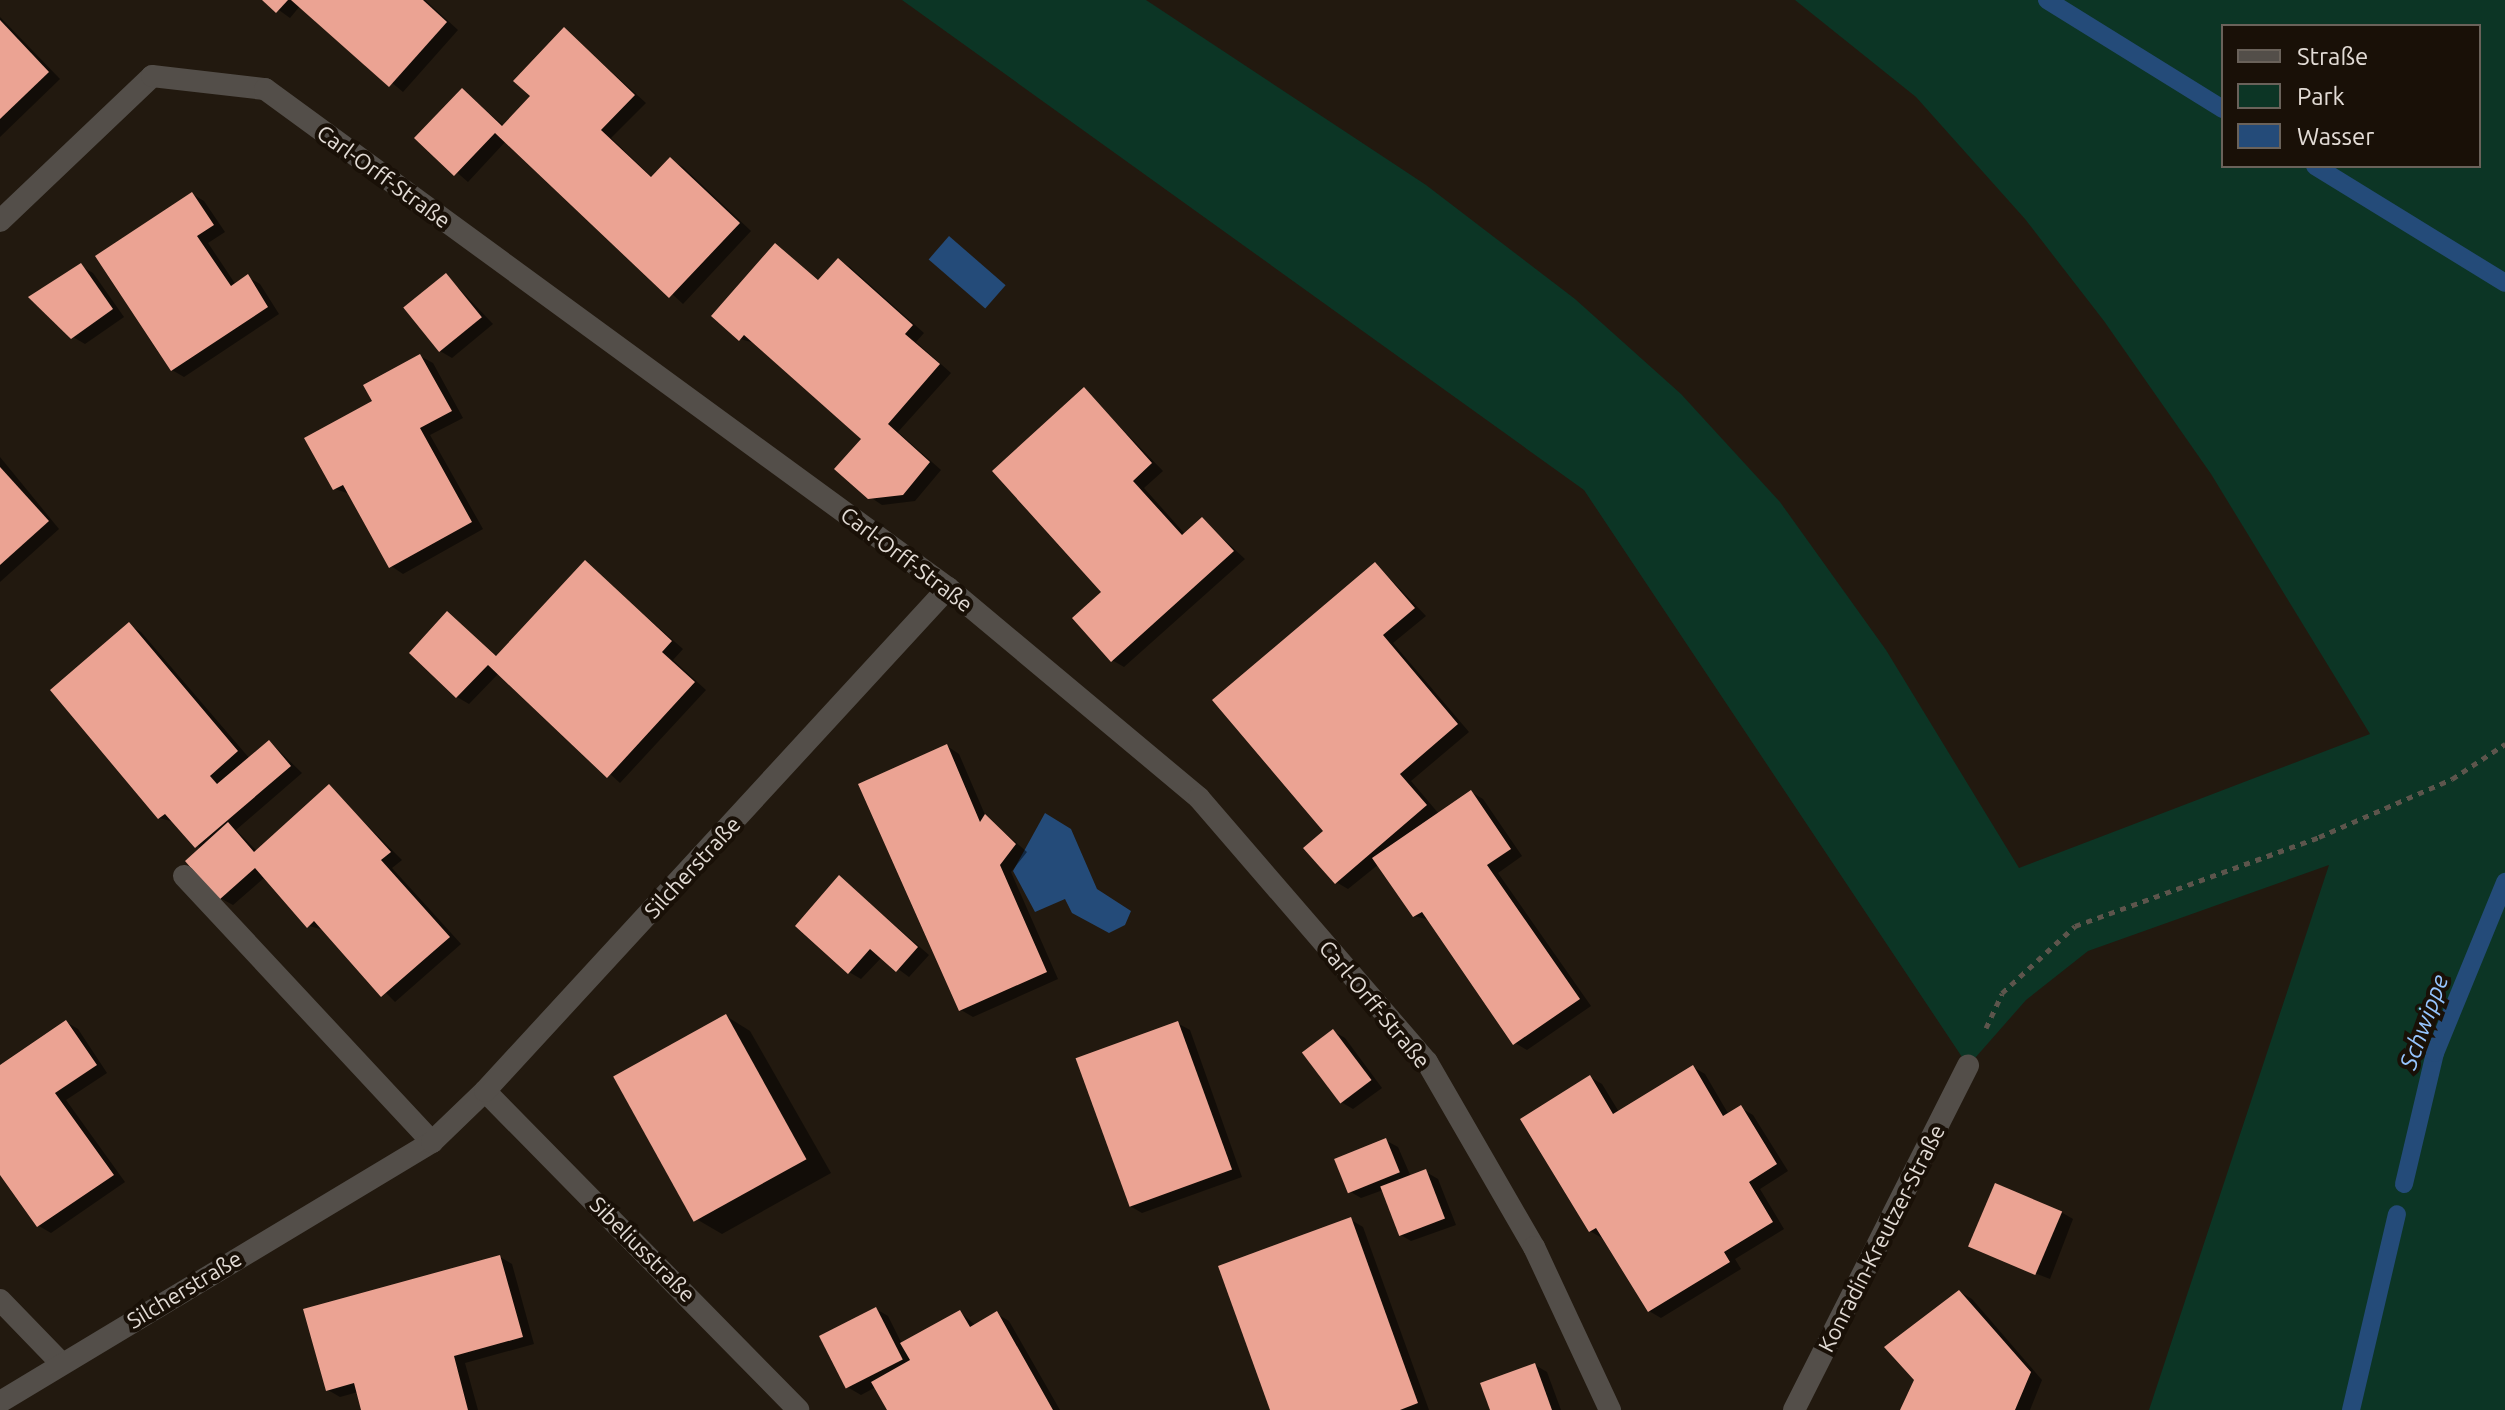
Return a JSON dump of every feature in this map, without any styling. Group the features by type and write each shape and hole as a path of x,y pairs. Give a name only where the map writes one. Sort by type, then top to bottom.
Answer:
{"street":[{"name":"Carl-Orff-Straße","path":"0,221 152,76 265,89 948,588 1199,798 1427,1062 1534,1247 1610,1410"},
{"name":"Silcherstraße","path":"0,1402 60,1362 432,1142 485,1091 948,588"},
{"path":"184,876 432,1142"},
{"name":"Konradin-Kreutzer-Straße","path":"1794,1410 1968,1066"},
{"name":"Sibeliusstraße","path":"485,1091 798,1410"},
{"path":"0,1300 60,1362"}],"path":[{"path":"1968,1066 2002,993 2075,926 2319,837 2452,779 2505,744"}],"green space":[{"path":"902,0 1146,0 1426,185 1575,299 1681,394 1780,502 1886,650 2019,868 2370,734 2211,474 2104,321 2025,219 1916,97 1795,0 2505,0 2505,1410 2149,1410 2329,865 2088,951 2026,1000 1968,1066 1584,490"}],"water":[{"path":"949,236 1006,285 985,309 929,259"},
{"path":"1045,813 1071,829 1097,889 1131,911 1125,925 1109,933 1072,913 1065,899 1035,912 1013,871"}],"building":[{"path":"262,0 288,0 276,13"},
{"path":"291,0 423,0 447,22 389,87"},
{"path":"0,20 49,72 0,119"},
{"path":"564,27 635,95 601,130 651,177 670,157 740,223 669,298 495,133 454,176 414,138 462,88 502,126 530,96 513,81"},
{"path":"192,192 214,225 197,236 231,286 248,274 268,307 171,371 95,256"},
{"path":"775,243 818,280 838,258 913,325 905,334 940,364 888,424 930,462 903,495 868,499 834,469 861,439 744,335 739,341 711,316"},
{"path":"81,263 113,309 71,339 28,297"},
{"path":"446,273 482,317 439,352 403,308"},
{"path":"420,354 452,411 420,428 472,522 389,568 343,485 333,490 304,438 372,401 363,385"},
{"path":"1084,387 1152,463 1133,481 1182,535 1202,517 1234,551 1111,662 1072,618 1101,592 992,471"},
{"path":"0,467 49,521 0,565"},
{"path":"585,560 672,641 662,652 695,682 607,778 488,665 456,698 409,653 447,611 496,656"},
{"path":"1375,562 1415,608 1383,635 1458,724 1400,774 1427,805 1335,884 1303,848 1323,831 1212,700"},
{"path":"129,622 238,751 210,776 217,784 269,740 291,766 195,848 165,814 158,819 50,690"},
{"path":"947,744 980,822 985,814 1016,844 1000,865 1047,972 959,1011 858,784"},
{"path":"329,784 391,852 381,860 450,937 381,997 314,921 307,928 255,868 219,900 185,861 228,822 254,852"},
{"path":"1471,790 1511,849 1487,865 1580,999 1513,1045 1422,912 1413,917 1372,858"},
{"path":"839,875 918,947 896,972 870,949 848,974 795,926"},
{"path":"726,1014 806,1159 694,1222 613,1077"},
{"path":"66,1020 97,1065 55,1093 114,1175 37,1227 0,1175 0,1065"},
{"path":"1178,1021 1232,1169 1130,1207 1076,1058"},
{"path":"1333,1029 1372,1080 1340,1104 1302,1052"},
{"path":"1693,1065 1723,1116 1741,1105 1777,1164 1749,1182 1773,1222 1724,1252 1730,1262 1648,1312 1596,1228 1589,1232 1520,1119 1590,1075 1613,1114"},
{"path":"1386,1138 1400,1172 1348,1193 1334,1159"},
{"path":"1426,1169 1445,1218 1399,1236 1380,1187"},
{"path":"1995,1183 2062,1212 2035,1275 1968,1247"},
{"path":"1351,1217 1418,1403 1400,1410 1270,1410 1218,1266"},
{"path":"500,1255 523,1337 454,1356 468,1410 361,1410 354,1383 326,1391 303,1309"},
{"path":"1959,1290 2031,1372 2015,1410 1900,1410 1914,1380 1884,1347"},
{"path":"876,1307 903,1360 846,1389 819,1336"},
{"path":"960,1310 970,1327 997,1311 1053,1410 887,1410 871,1382 910,1360 900,1343"},
{"path":"1535,1363 1552,1410 1490,1410 1480,1383"}],"waterway":[{"path":"2047,0 2221,108"},
{"path":"2318,168 2505,283"},
{"name":"Schwippe","path":"2404,1184 2435,1053 2505,882"},
{"name":"Schwippe","path":"2351,1410 2397,1214"}]}
